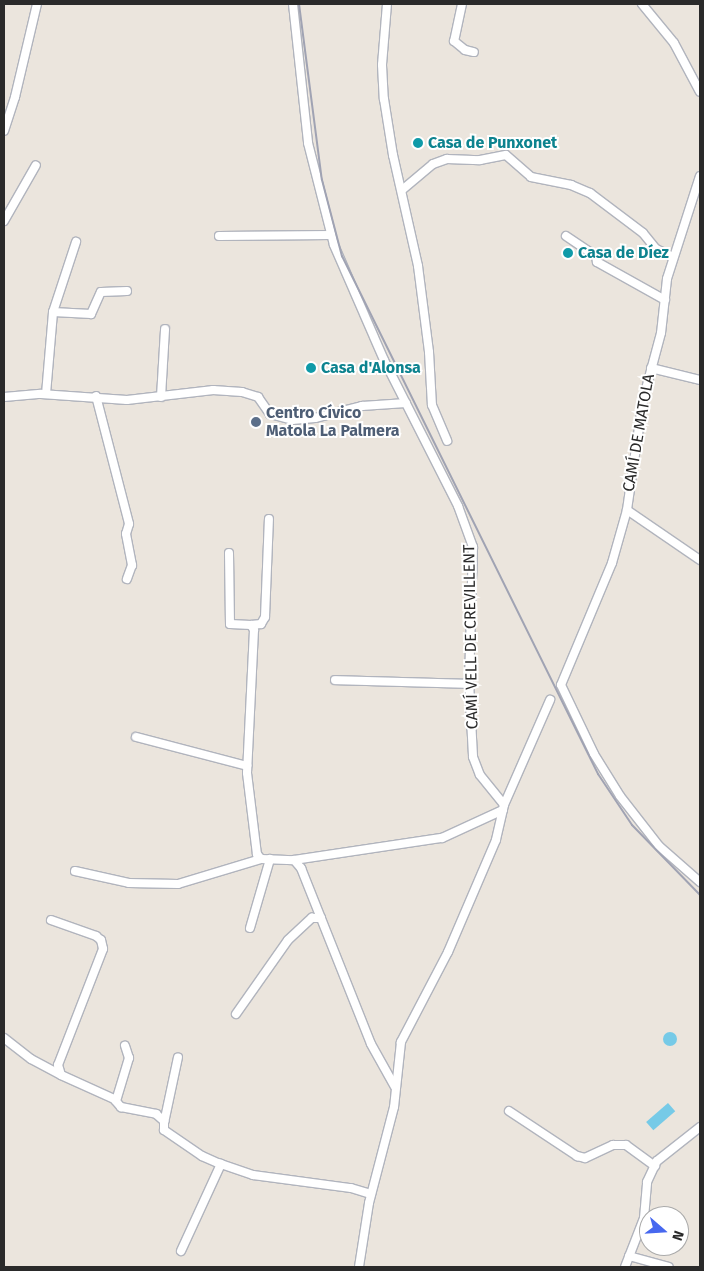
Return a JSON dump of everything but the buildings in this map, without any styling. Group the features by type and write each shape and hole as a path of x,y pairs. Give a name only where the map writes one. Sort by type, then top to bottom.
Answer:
{"street":[{"path":"4,131 16,97 37,4"},
{"name":"CAMÍ VELL DE CREVILLENT","path":"293,4 308,143 331,235 347,280 458,506 473,547 470,684 475,766 504,808"},
{"path":"386,4 382,65 384,99 424,310 432,405 447,441"},
{"path":"462,4 454,41 465,50 474,52"},
{"path":"642,4 674,43 700,92"},
{"path":"402,190 426,168 447,158 480,160 506,156 531,177 571,184 590,193 643,232 656,249 674,257"},
{"path":"4,221 36,165"},
{"name":"CAMÍ DE MATOLA","path":"700,176 674,257 665,300 661,333 642,400 627,510 612,563 561,685 594,754 620,796 659,846 700,882"},
{"path":"219,236 331,235"},
{"path":"566,236 596,256 596,262 665,300"},
{"path":"46,394 52,312 76,242"},
{"path":"52,312 91,314 101,292 127,291"},
{"path":"161,397 165,329"},
{"path":"651,368 700,380"},
{"path":"4,398 46,394 96,396 127,400 213,390 242,392 258,397 270,414 292,420 315,418 362,406 406,403"},
{"path":"96,396 129,524 126,534 132,565 127,579"},
{"path":"627,510 700,560"},
{"path":"229,553 230,624 261,624 265,617 269,519"},
{"path":"251,625 254,630 247,766 257,854 261,859"},
{"path":"335,680 470,684"},
{"path":"358,1267 371,1194 390,1124 400,1042 452,943 496,840 504,808 550,700"},
{"path":"136,737 247,766"},
{"path":"75,871 129,883 178,884 261,859 294,860 442,838 504,808"},
{"path":"250,928 270,859"},
{"path":"294,860 301,868 371,1044 395,1088"},
{"path":"236,1014 288,940 312,918 321,918"},
{"path":"51,920 96,936 101,940 102,948 58,1065 61,1075"},
{"path":"4,1038 31,1060 116,1101 121,1108 156,1114 164,1123"},
{"path":"116,1101 128,1058 125,1046"},
{"path":"178,1057 164,1130 202,1156 253,1175 351,1188 371,1194"},
{"path":"510,1111 577,1156 585,1158 613,1144 626,1145 655,1166"},
{"path":"625,1267 644,1218 647,1182 655,1166 700,1127"},
{"path":"181,1251 221,1164"},
{"path":"629,1256 669,1267"}],"water":[{"path":"667,1032 673,1032 677,1039 673,1046 667,1046 663,1042 663,1036"},
{"path":"668,1103 675,1111 653,1130 646,1122"}],"railway":[{"path":"299,4 322,180 342,256 598,774 632,825 700,895"}],"place":[{"name":"Casa de Punxonet","path":"418,143"},
{"name":"Casa de Díez","path":"568,253"},
{"name":"Casa d'Alonsa","path":"311,368"},
{"name":"Centro Cívico Matola La Palmera","path":"256,422"}]}
